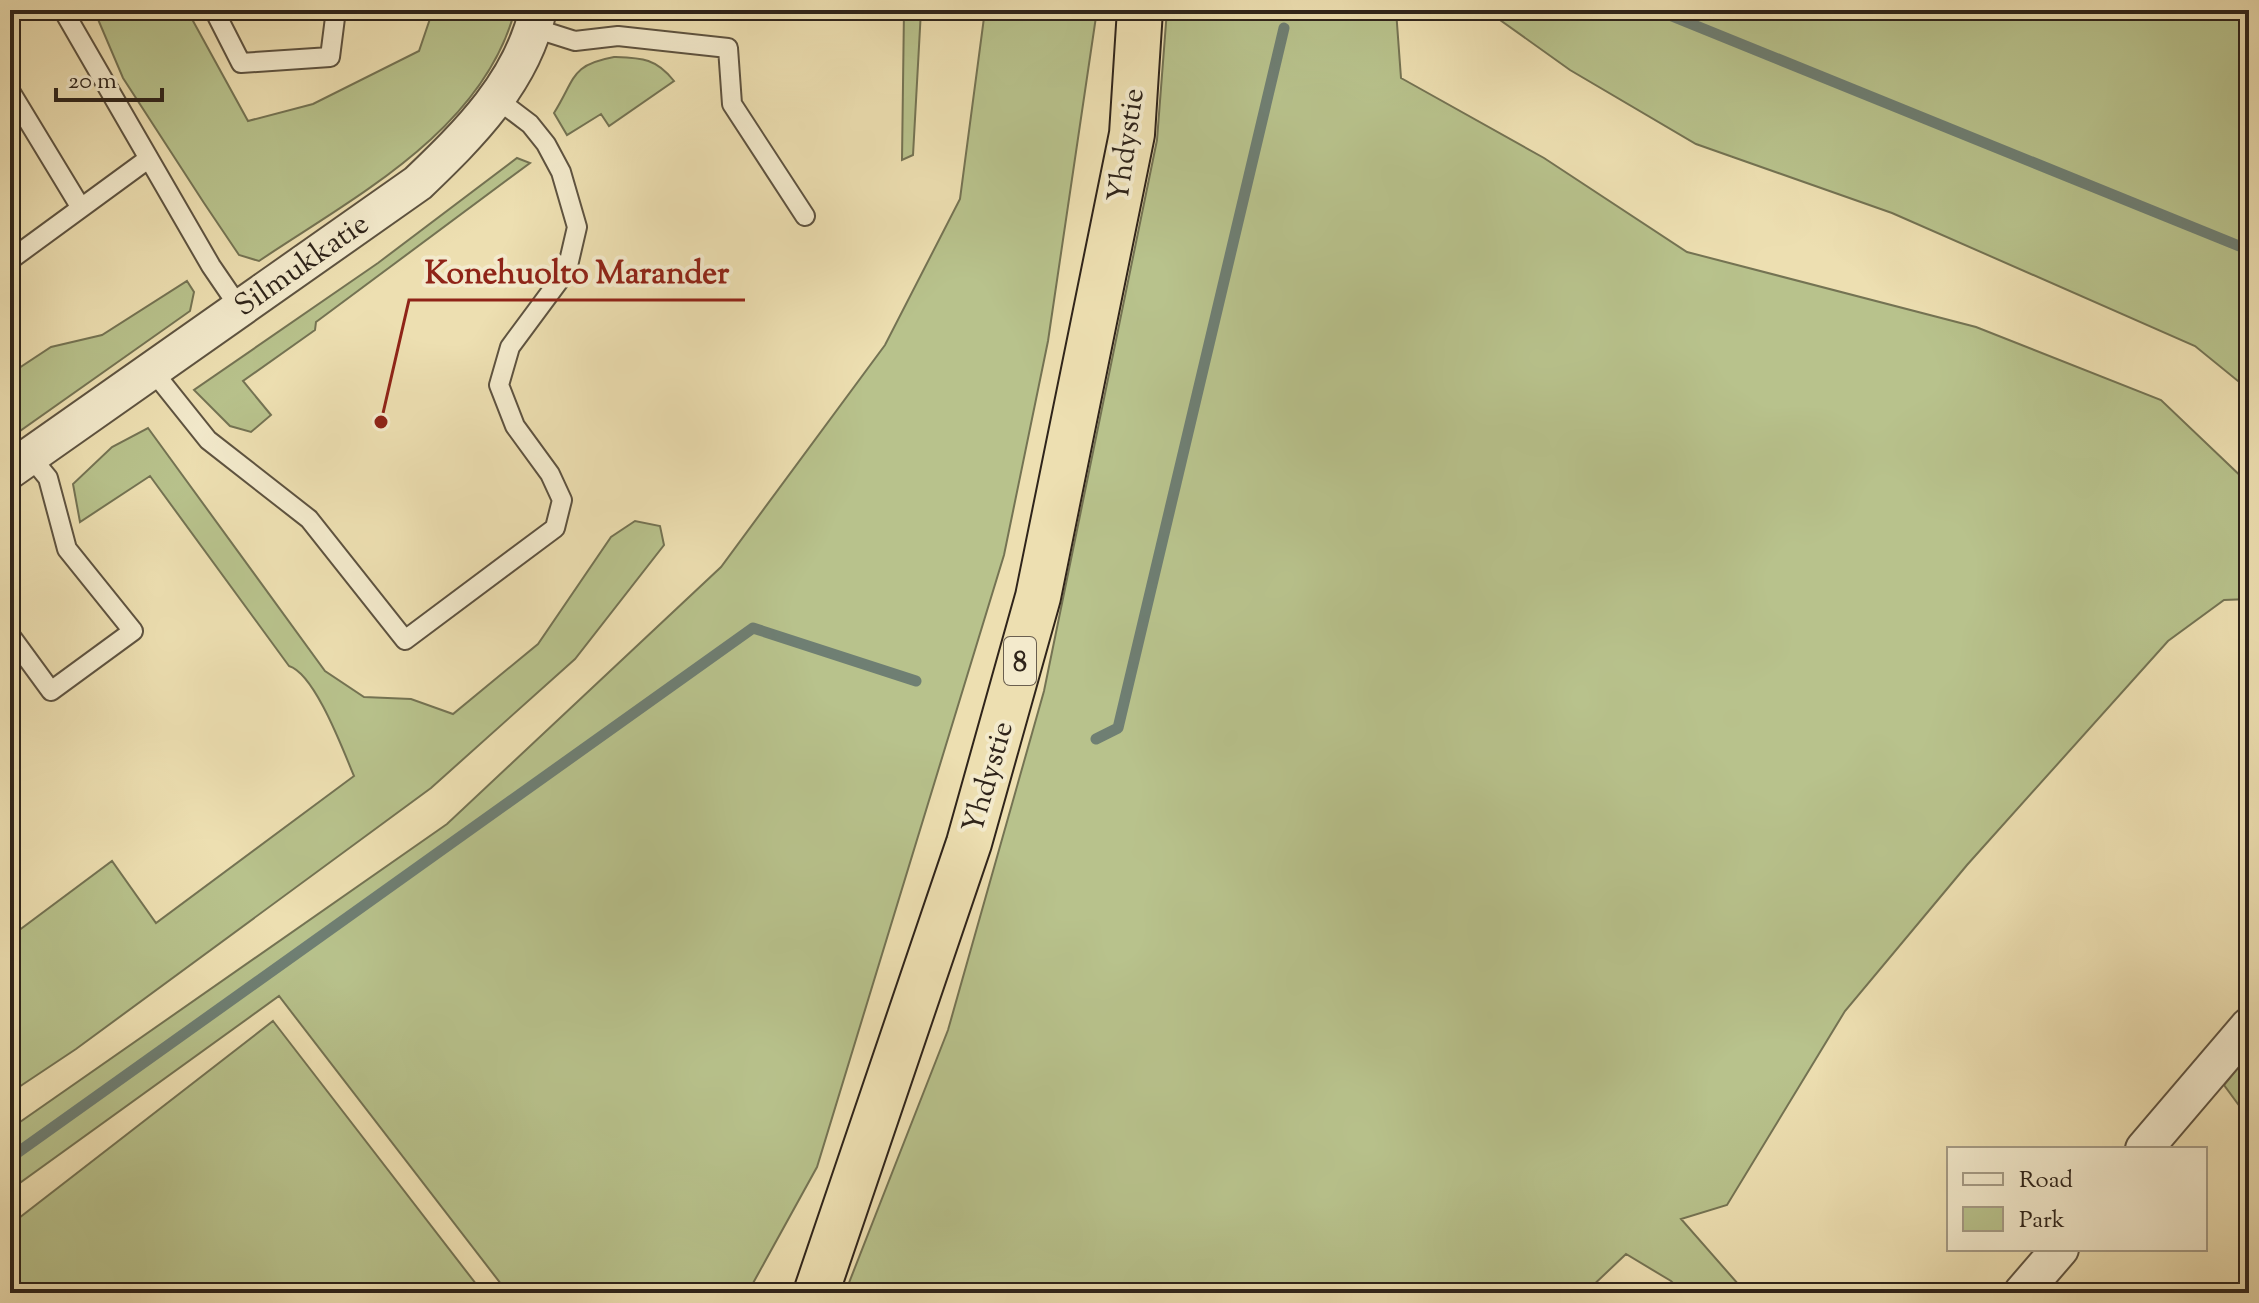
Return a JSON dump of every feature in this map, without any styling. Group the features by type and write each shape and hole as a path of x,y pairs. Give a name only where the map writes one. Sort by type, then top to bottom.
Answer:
{"highway":[{"name":"Yhdystie","path":"816,1293 969,843 1038,597 1132,134 1140,10"}],"street":[{"name":"Silmukkatie","path":"20,463 418,183 467,136 497,99 536,19"},
{"path":"2146,1147 2249,1026"},
{"path":"2022,1293 2058,1251"}],"lane":[{"path":"63,10 148,159 239,307"},
{"path":"214,10 241,63 330,57 336,10"},
{"path":"536,19 575,41 618,36 728,48 732,104 805,216"},
{"path":"10,91 81,208"},
{"path":"152,370 208,440 309,519 405,640 555,528 562,500 550,474 515,426 499,385 510,347 567,270 577,227 561,172 546,144 530,124 497,99"},
{"path":"10,260 148,159"},
{"path":"10,635 51,691 133,631 67,549 48,478 20,463"}],"green space":[{"path":"94,10 187,10 248,121 313,104 419,51 433,10 515,10 499,53 475,91 445,126 411,157 373,185 259,261 239,255 204,203 123,78"},
{"path":"904,10 921,10 913,155 902,160"},
{"path":"985,10 1097,10 1048,341 1004,555 817,1167 752,1285 738,1293 508,1293 279,996 10,1190 10,1129 447,824 721,567 885,345 960,199"},
{"path":"1167,10 1396,10 1401,78 1544,158 1687,252 1976,327 2161,400 2249,484 2249,599 2224,600 2168,641 1967,865 1845,1011 1727,1205 1681,1219 1746,1293 1683,1293 1671,1281 1626,1254 1585,1293 845,1293 948,1030 1044,691 1157,140"},
{"path":"1486,10 2249,10 2249,390 2195,346 1892,213 1696,144 1570,70"},
{"path":"614,57 648,61 674,81 609,126 601,114 567,135 554,113 571,82 589,64"},
{"path":"517,158 530,163 316,322 315,330 243,381 271,415 251,432 230,426 194,390 378,263"},
{"path":"187,281 194,292 190,311 10,438 10,374 51,347 102,335"},
{"path":"148,428 325,671 364,697 411,699 453,714 538,644 611,537 635,521 660,526 664,545 575,659 431,788 76,1049 10,1093 10,937 112,861 156,923 354,776 327,714 309,683 289,666 150,476 80,522 73,484 112,447"},
{"path":"273,1021 483,1293 10,1293 10,1225"},
{"path":"2249,1054 2249,1119 2224,1085"}],"waterway":[{"path":"1657,10 2249,250"},
{"path":"1096,739 1118,728 1284,28"},
{"path":"10,1158 753,628 916,681"}],"place":[{"name":"Konehuolto Marander","path":"381,422"}]}
